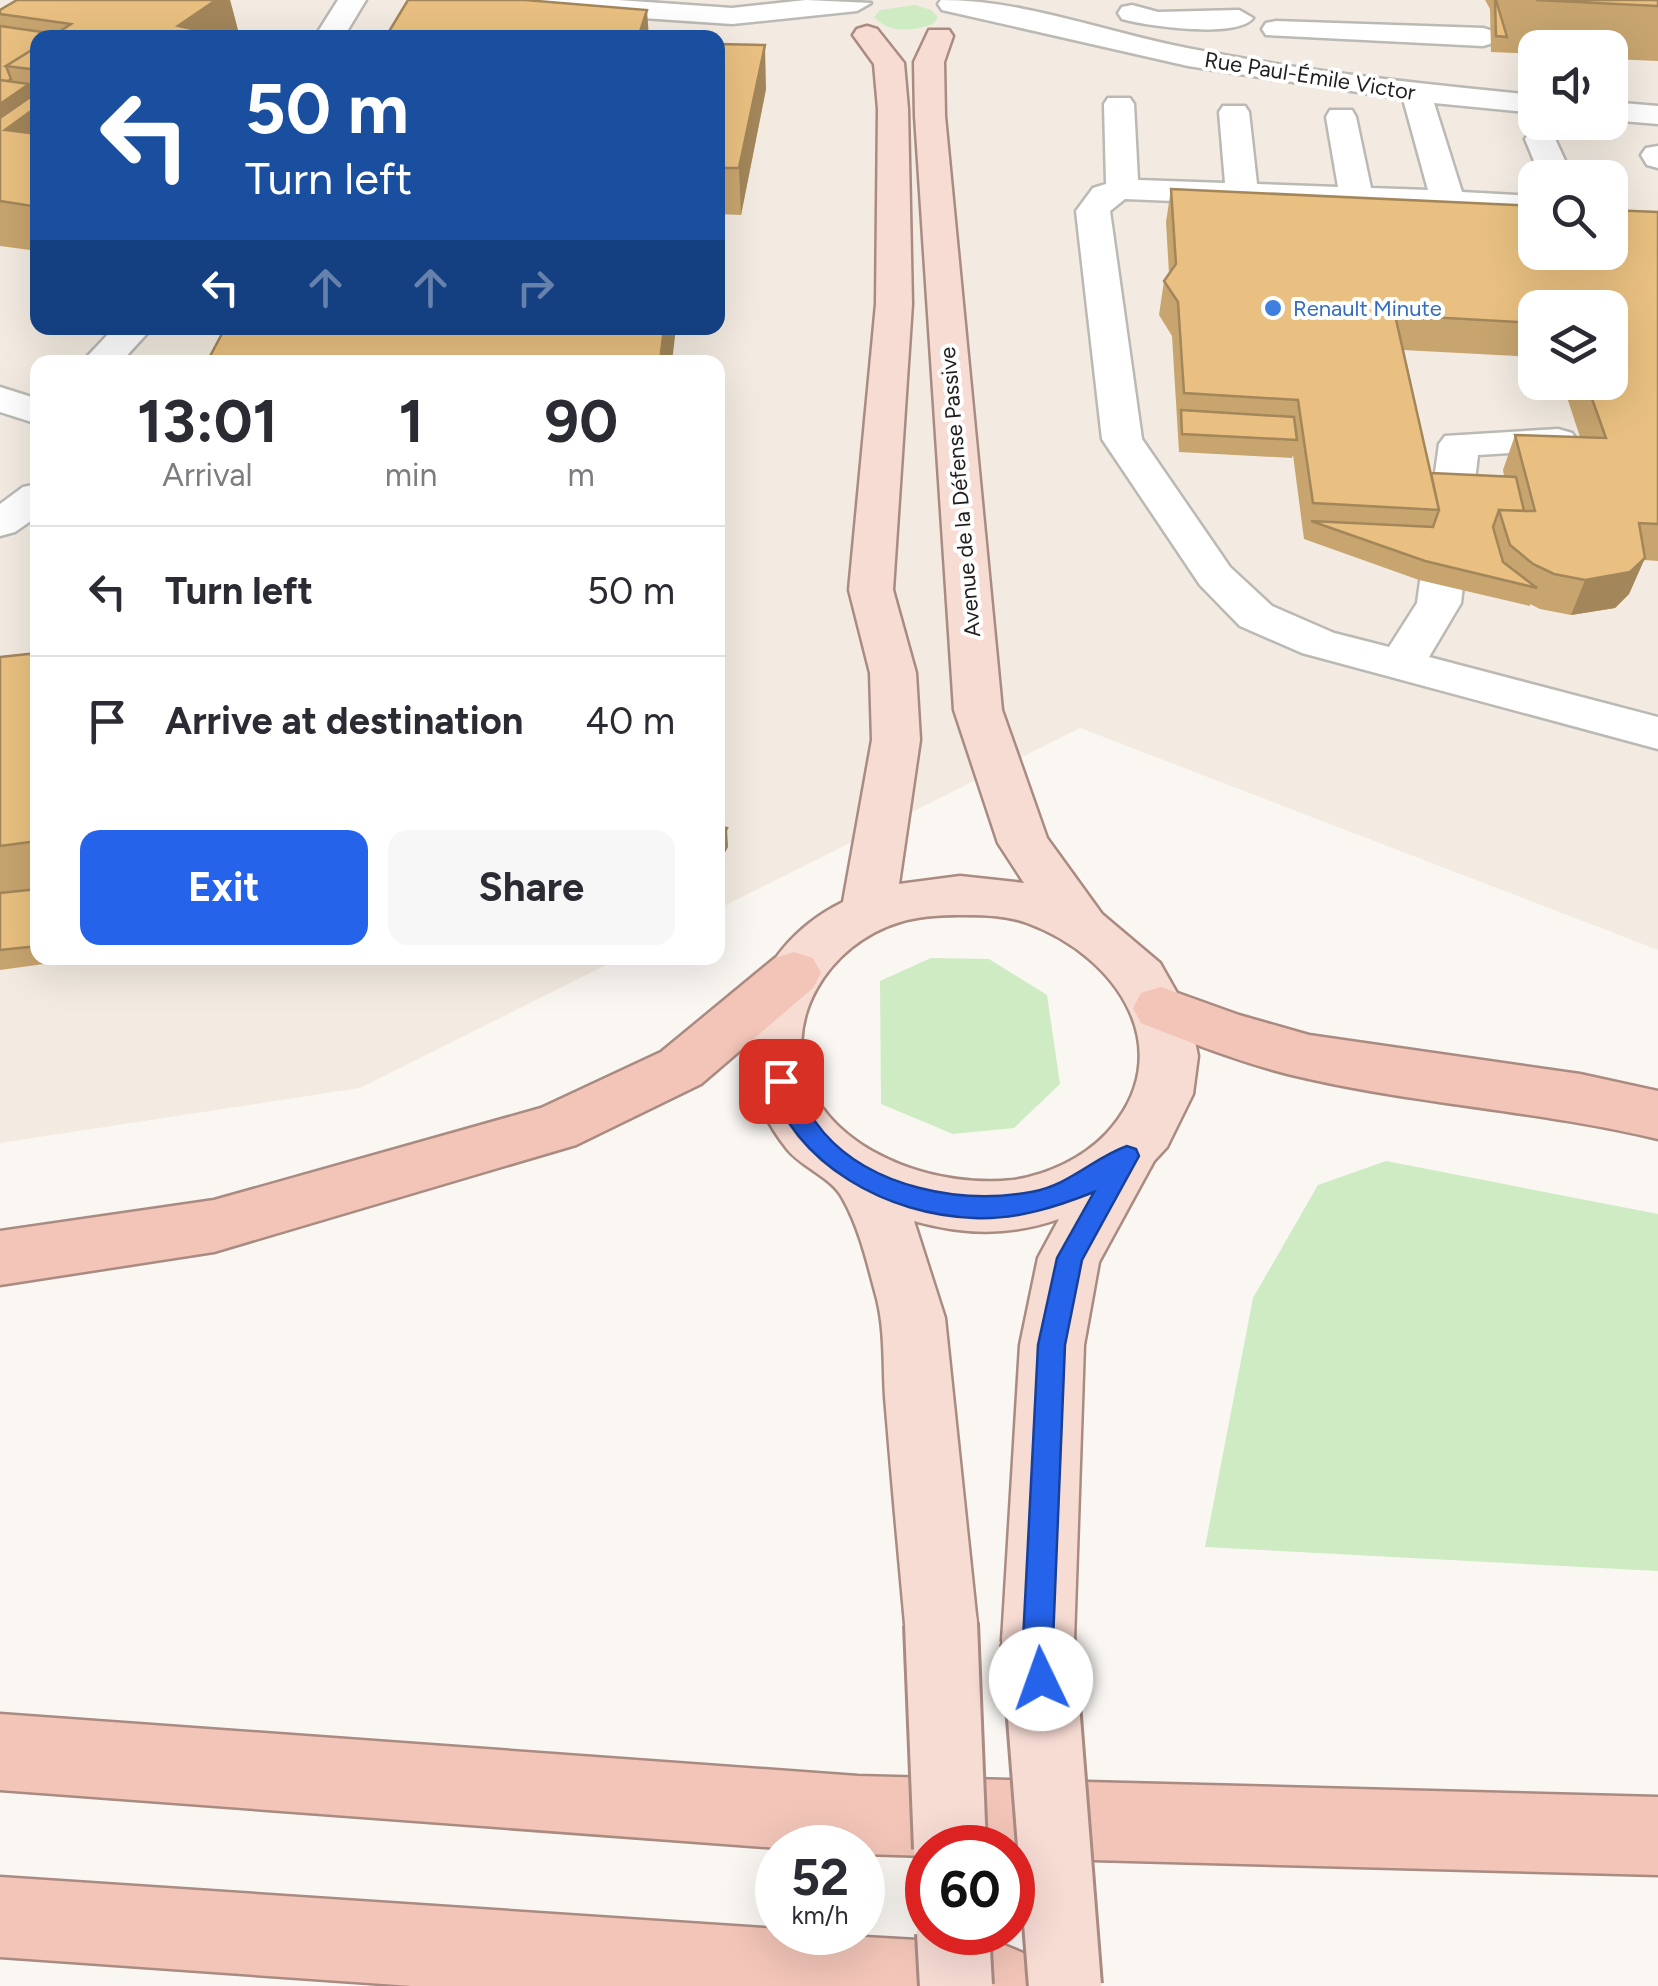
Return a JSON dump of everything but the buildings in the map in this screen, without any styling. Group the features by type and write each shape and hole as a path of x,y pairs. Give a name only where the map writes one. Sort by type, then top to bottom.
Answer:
{"highway":[{"path":"0,1258 214,1226 555,1128 681,1068 794,973"},
{"path":"1161,1008 1228,1034 1309,1057 1580,1098 1658,1115"},
{"path":"0,1752 858,1815 1658,1836"},
{"path":"0,1917 1004,1986"}],"main road":[{"path":"861,17 903,40 946,12"},
{"name":"Avenue de la Défense Passive","path":"946,12 929,62 930,116 978,710 1023,843 1081,924"},
{"path":"861,17 889,63 893,109 894,304 871,590 893,673 896,740 868,913"},
{"path":"1066,1986 1038,1641 1052,1345 1070,1258 1127,1156 1161,1111 1172,1060 1161,1008 1129,961 1081,924 1041,907 997,897 952,894 909,900 868,913 826,939 794,973 776,1014 774,1058 788,1103 818,1144 864,1178 916,1199 974,1208 1032,1203 1084,1185 1127,1156"},
{"path":"864,1178 909,1297 940,1624 949,1825"},
{"path":"955,1955 956,1986"}],"street":[{"path":"333,30 352,0"},
{"path":"496,0 732,16 861,17"},
{"path":"1204,0 1220,12 1276,29 1475,25"},
{"path":"1104,5 1157,20 1240,18"},
{"name":"Rue Paul-Émile Victor","path":"946,12 1087,34 1252,69 1416,93 1518,102"},
{"path":"1252,69 1276,29"},
{"path":"1416,93 1448,201"},
{"path":"1119,104 1122,189"},
{"path":"1234,112 1242,194"},
{"path":"1628,112 1658,115"},
{"path":"1341,118 1356,198"},
{"path":"1541,140 1549,160"},
{"path":"1518,205 1122,189 1105,195 1093,211 1122,439 1215,576 1256,616 1318,644 1658,733"},
{"path":"107,355 127,335"},
{"path":"0,399 30,408"},
{"path":"1401,665 1439,603 1459,444 1558,441"},
{"path":"0,523 30,502"}],"shaded area":[{"path":"0,0 1658,0 1658,950 1080,728 725,906 725,355 30,355 30,965 606,965 360,1088 0,1143"}],"green space":[{"path":"915,5 938,17 933,24 902,29 887,26 874,17 880,10"},
{"path":"931,958 989,959 1047,995 1060,1084 1014,1128 953,1134 881,1104 880,981"},
{"path":"1386,1161 1658,1214 1658,1571 1205,1547 1253,1298 1318,1185"}],"place":[{"name":"Renault Minute","path":"1273,308"}],"route":[{"path":"781,1081 788,1103 818,1144 864,1178 916,1199 974,1208 1032,1203 1084,1185 1127,1156 1070,1258 1052,1345 1038,1641 1041,1679"}]}
